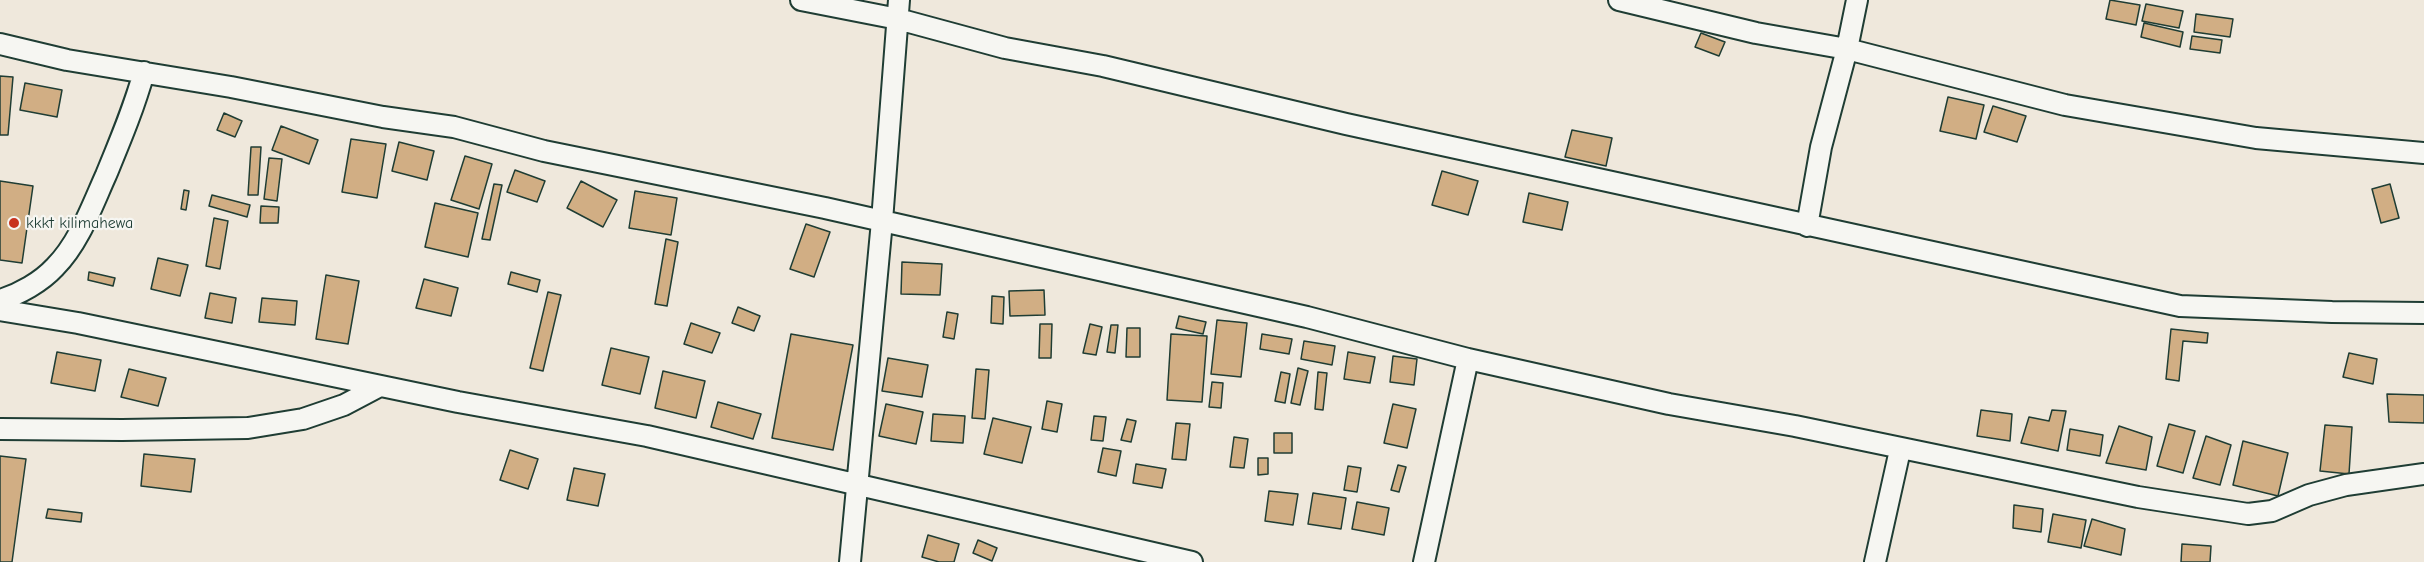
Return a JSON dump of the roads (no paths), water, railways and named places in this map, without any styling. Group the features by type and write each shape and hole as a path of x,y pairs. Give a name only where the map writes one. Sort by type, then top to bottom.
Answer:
{"street":[{"path":"801,0 899,10 1005,48 1103,66 1269,107 2180,306 2332,312 2424,312"},
{"path":"1619,0 1756,33 1847,49 2065,105 2256,138 2424,153"},
{"path":"1807,226 1821,147 1847,49 1857,0"},
{"path":"849,562 882,221 899,10"},
{"path":"0,44 66,60 144,72 383,117 454,127 544,151 882,221 1307,317 1468,359 1669,404 1795,426 1900,450 2138,497 2248,514 2272,511 2310,495 2346,485 2424,474"},
{"path":"0,300 33,285 56,267 71,247 88,216 133,113 144,72"},
{"path":"0,310 89,325 380,386 647,436 1192,562"},
{"path":"1424,562 1468,359"},
{"path":"0,429 249,428 303,419 344,405 380,386"},
{"path":"1875,562 1900,450"}],"place":[{"name":"kkkt kilimahewa","path":"14,223"}]}
